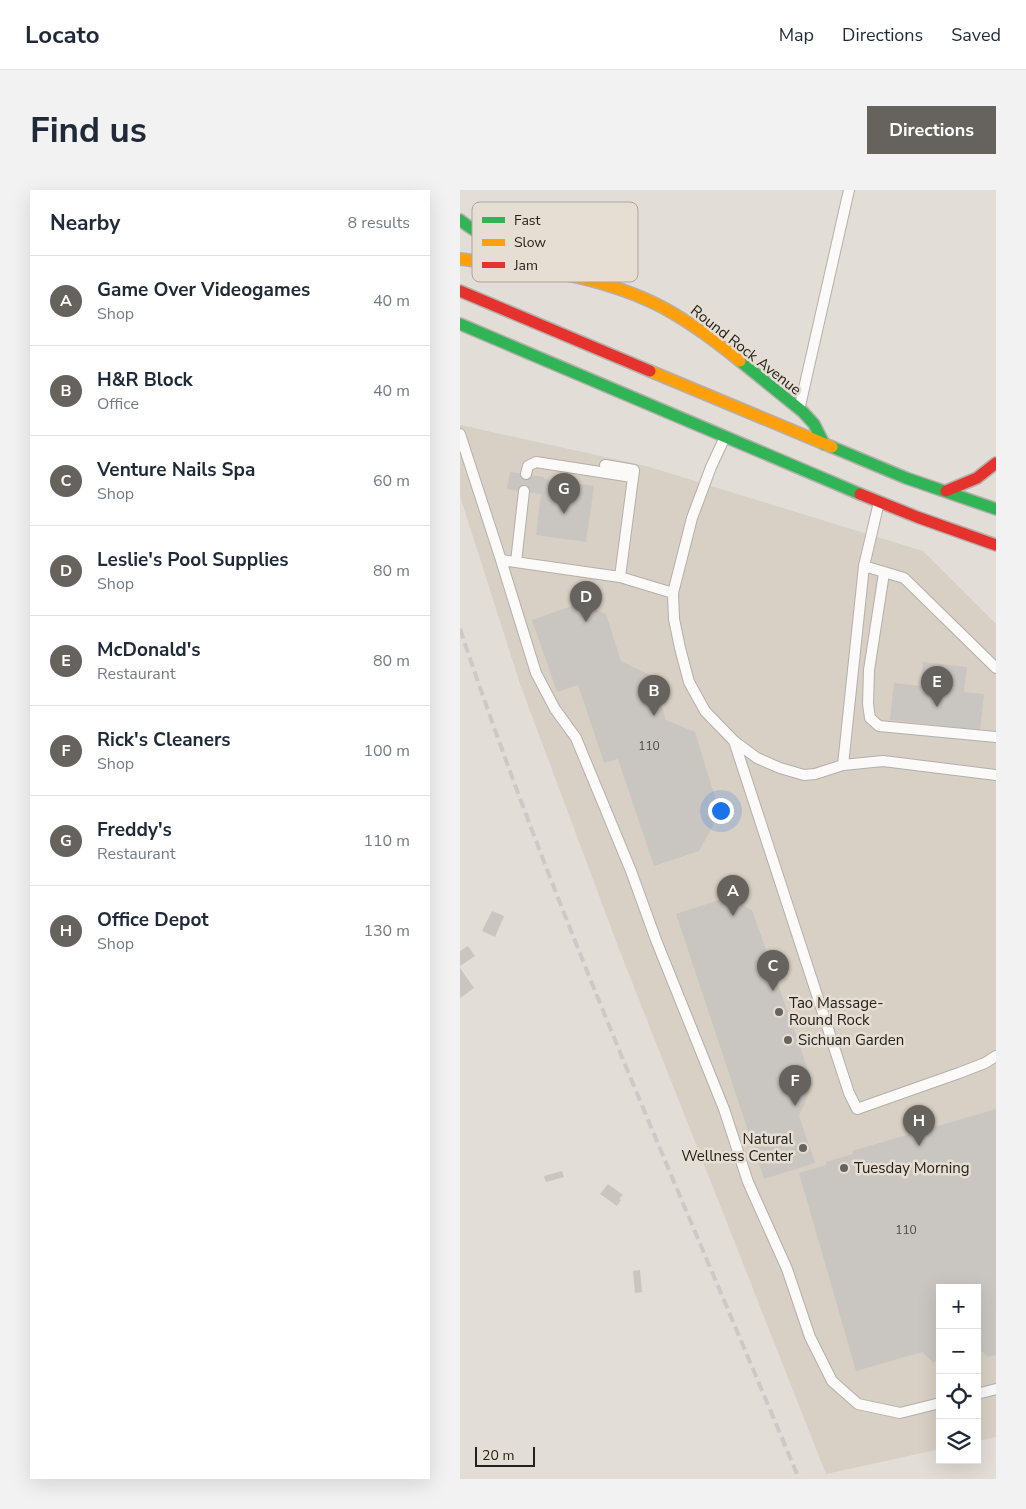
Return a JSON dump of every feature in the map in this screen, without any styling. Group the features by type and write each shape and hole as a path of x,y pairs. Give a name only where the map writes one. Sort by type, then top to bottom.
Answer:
{"main road":[{"path":"460,220 472,229"},
{"name":"Round Rock Avenue","path":"591,282 615,288 655,304 678,316 720,345 810,419 824,444"},
{"path":"460,291 906,478 996,509"},
{"path":"460,324 916,517 996,544"},
{"path":"946,491 977,478 996,463"},
{"path":"916,517 934,532 960,544"}],"lane":[{"path":"799,410 849,190"},
{"path":"460,434 502,560 536,673 555,709 576,738 631,871 656,940 724,1109 748,1182 787,1269 810,1337 832,1381 858,1404 900,1413 936,1404"},
{"path":"726,437 711,467 692,518 673,593 674,619 689,682 705,711 734,741 757,758 780,768 804,775 815,774 843,765 883,761 996,775"},
{"path":"526,474 528,466 536,462 632,477"},
{"path":"605,464 634,470 620,577"},
{"path":"516,562 524,491"},
{"path":"843,765 864,566 879,501"},
{"path":"502,560 620,577 673,593"},
{"path":"864,566 904,578 996,668"},
{"path":"884,573 869,670 868,704 870,718 879,726 996,737"},
{"path":"734,741 849,1093 857,1109 960,1073 985,1063 996,1056"},
{"path":"981,1393 996,1389"}],"shaded area":[{"path":"460,425 646,466 923,551 996,624 996,1437 981,1440 981,1284 936,1284 936,1450 826,1474 619,949 520,684 460,496"}],"building":[{"path":"510,472 594,486 586,542 536,535 541,494 507,489"},
{"path":"580,603 606,614 621,661 652,676 666,720 695,732 720,813 699,851 654,866 618,759 604,763 578,685 557,692 532,620"},
{"path":"923,662 967,667 964,692 984,694 980,730 890,720 894,683 921,686"},
{"path":"728,897 752,910 813,1084 799,1116 815,1163 764,1179 676,914"},
{"path":"492,911 504,916 495,937 482,931"},
{"path":"468,946 475,956 460,966 460,951"},
{"path":"460,968 474,988 460,998"},
{"path":"996,1109 996,1355 988,1357 981,1351 981,1284 936,1284 936,1361 934,1363 922,1352 856,1371 799,1173 853,1154 852,1151"},
{"path":"562,1171 564,1177 546,1182 544,1176"},
{"path":"608,1184 623,1195 619,1199 621,1200 617,1206 600,1194"},
{"path":"640,1270 642,1292 635,1293 633,1271"}],"railway":[{"path":"460,629 537,844 579,951 799,1479"}],"traffic: fast":[{"path":"460,220 472,228"},
{"path":"460,324 860,494"},
{"path":"740,361 803,412 814,424 824,444"},
{"path":"832,447 906,478 996,509"}],"traffic: slow":[{"path":"460,259 472,260"},
{"path":"597,282 631,293 665,309 688,322 740,361"},
{"path":"650,371 832,447"}],"traffic: jam":[{"path":"460,291 650,371"},
{"path":"946,491 977,478 996,463"},
{"path":"860,494 917,517 996,545"}],"place":[{"name":"Freddy's","path":"564,514"},
{"name":"Leslie's Pool Supplies","path":"586,622"},
{"name":"McDonald's","path":"937,707"},
{"name":"H&R Block","path":"654,716"},
{"name":"Game Over Videogames","path":"733,916"},
{"name":"Venture Nails Spa","path":"773,991"},
{"name":"Tao Massage- Round Rock","path":"779,1012"},
{"name":"Sichuan Garden","path":"788,1040"},
{"name":"Rick's Cleaners","path":"795,1106"},
{"name":"Office Depot","path":"919,1146"},
{"name":"Natural Wellness Center","path":"803,1148"},
{"name":"Tuesday Morning","path":"844,1168"}]}
